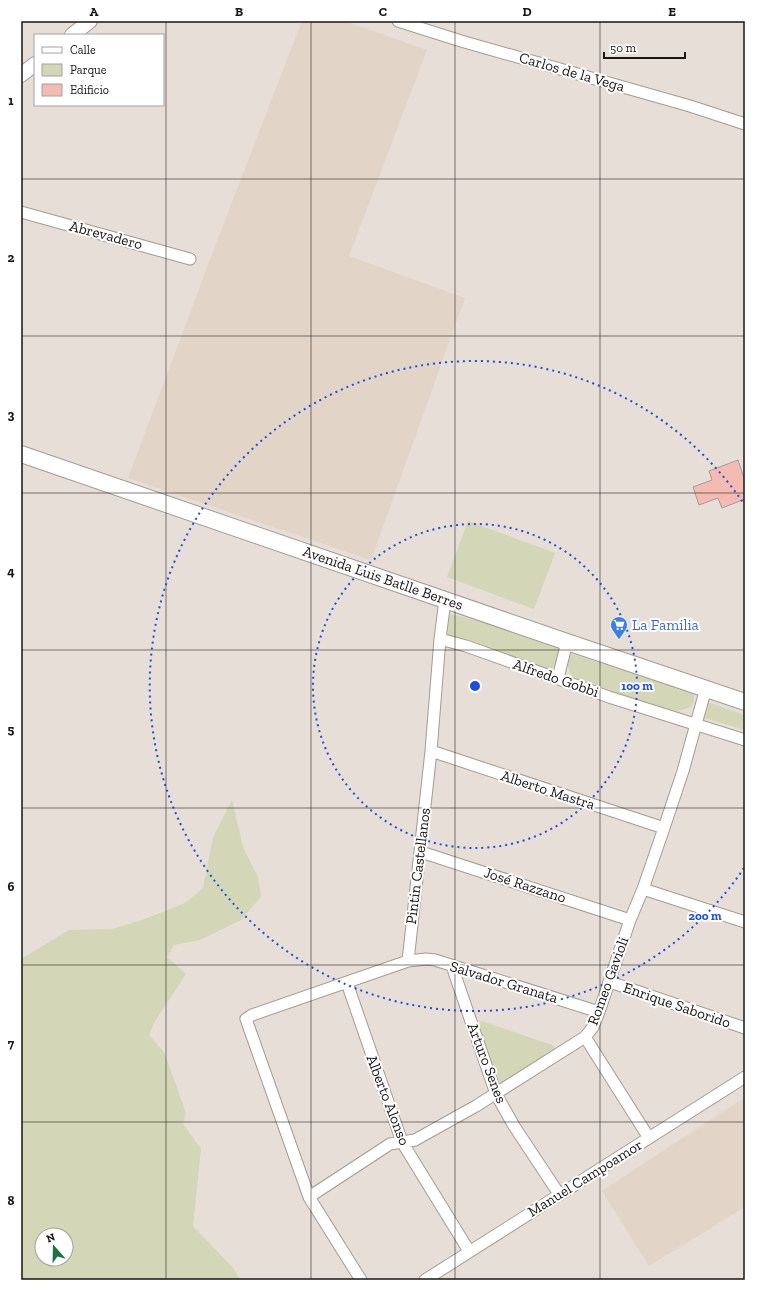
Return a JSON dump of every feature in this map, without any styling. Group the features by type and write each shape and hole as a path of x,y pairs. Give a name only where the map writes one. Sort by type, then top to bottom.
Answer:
{"main road":[{"name":"Avenida Luis Batlle Berres","path":"21,454 745,702"}],"street":[{"path":"73,34 90,21"},
{"name":"Carlos de la Vega","path":"398,21 745,124"},
{"path":"21,75 34,65"},
{"name":"Abrevadero","path":"21,212 190,259"},
{"name":"Pintin Castellanos","path":"408,961 421,852 445,600"},
{"name":"Alfredo Gobbi","path":"440,640 466,646 609,696 745,740"},
{"path":"558,678 567,642"},
{"name":"Romeo Gavioli","path":"309,1197 390,1144 415,1140 496,1094 585,1037 592,1027 599,1012 630,920 664,828 706,688"},
{"name":"Alberto Mastra","path":"431,751 664,828"},
{"name":"José Razzano","path":"421,852 630,920"},
{"path":"642,889 745,922"},
{"name":"Salvador Granata","path":"408,961 426,959 436,960 599,1012"},
{"path":"361,1280 309,1197 246,1019 252,1015 408,961"},
{"name":"Arturo Senes","path":"454,966 454,972 496,1094 514,1126 559,1194"},
{"name":"Enrique Saborido","path":"610,982 745,1028"},
{"name":"Alberto Alonso","path":"346,983 402,1142 469,1251"},
{"path":"585,1037 649,1138"},
{"name":"Manuel Campoamor","path":"425,1280 745,1077"}],"shaded area":[{"path":"302,21 345,21 427,50 349,256 465,298 371,560 128,478"},
{"path":"745,1097 745,1207 649,1266 602,1191"}],"green space":[{"path":"468,521 555,553 534,609 447,577"},
{"path":"450,614 505,627 558,648 557,661 549,671 449,637 446,628"},
{"path":"570,654 694,693 694,702 690,707 673,713 573,679 568,663"},
{"path":"707,702 745,715 745,730 704,718"},
{"path":"232,800 243,847 258,877 261,897 241,920 200,940 174,945 167,957 186,974 155,1021 149,1035 164,1052 186,1113 183,1124 201,1149 193,1226 234,1269 240,1280 21,1280 21,959 69,930 112,929 142,920 185,903 203,888 213,837"},
{"path":"482,1021 552,1045 555,1047 554,1050 503,1084 500,1084 479,1028 479,1023"}],"building":[{"path":"738,460 745,481 745,499 722,508 718,498 699,505 693,487 712,480 709,471"}],"place":[{"name":"La Familia","path":"619,640"}]}
